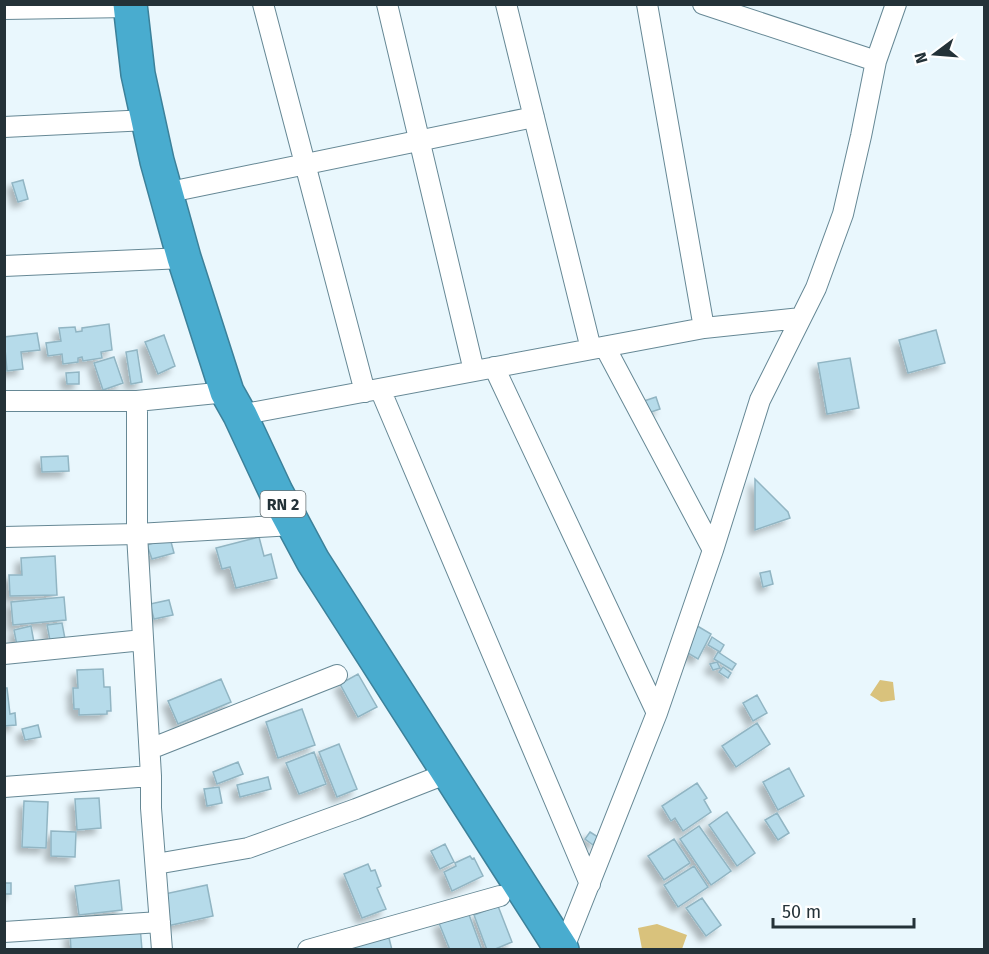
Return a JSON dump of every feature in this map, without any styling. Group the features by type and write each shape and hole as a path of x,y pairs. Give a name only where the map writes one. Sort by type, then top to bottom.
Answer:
{"highway":[{"name":"RN 2","path":"130,6 138,74 165,193 184,258 234,403 276,492 313,561 563,950"}],"street":[{"path":"263,4 305,165 373,390 590,884"},
{"path":"387,4 474,371"},
{"path":"506,4 534,117 598,348 713,550"},
{"path":"647,4 704,328"},
{"path":"703,4 876,61"},
{"path":"563,950 657,713 713,550 760,400 816,288 843,214 876,61 896,4"},
{"path":"4,9 130,6"},
{"path":"165,193 534,117"},
{"path":"4,127 148,120"},
{"path":"4,266 184,258"},
{"path":"4,401 234,403 373,390 704,328 801,318"},
{"path":"494,367 657,713"},
{"path":"137,401 137,534 150,749 151,807 162,950"},
{"path":"4,537 137,534 294,525"},
{"path":"4,654 143,640"},
{"path":"150,749 338,675"},
{"path":"156,864 248,848 356,809 448,772"},
{"path":"4,787 151,776"},
{"path":"308,950 500,896"},
{"path":"4,932 160,922"}],"shaded area":[{"path":"880,680 893,682 895,700 881,702 870,695"},
{"path":"657,924 687,935 682,949 642,949 638,928"}],"building":[{"path":"23,180 28,199 18,202 12,183"},
{"path":"109,324 112,350 101,352 102,358 83,361 82,357 78,358 78,362 63,364 62,354 48,356 46,343 61,341 59,328 75,327 76,332 82,331 82,328"},
{"path":"936,330 945,363 908,373 899,340"},
{"path":"37,333 40,350 21,352 23,369 7,371 4,337"},
{"path":"164,335 175,366 158,374 145,342"},
{"path":"137,350 142,382 131,384 126,352"},
{"path":"114,357 123,383 103,390 94,363"},
{"path":"850,358 859,408 827,414 818,363"},
{"path":"79,372 79,384 67,384 66,373"},
{"path":"656,397 660,409 645,414 641,402"},
{"path":"68,456 69,471 42,472 41,457"},
{"path":"755,479 788,512 790,518 755,530"},
{"path":"259,537 264,556 271,554 277,578 236,588 230,567 222,569 216,548"},
{"path":"170,538 174,553 152,559 147,545"},
{"path":"55,556 57,595 10,596 9,575 22,575 21,558"},
{"path":"770,571 773,584 763,587 760,573"},
{"path":"64,597 66,620 13,625 11,602"},
{"path":"169,600 173,615 154,619 150,604"},
{"path":"62,623 66,644 51,646 47,625"},
{"path":"694,624 711,634 698,659 681,649"},
{"path":"31,626 35,648 18,651 14,630"},
{"path":"712,637 724,645 720,652 708,645"},
{"path":"718,652 736,664 732,670 714,659"},
{"path":"717,662 720,668 713,670 710,664"},
{"path":"723,667 731,673 728,678 719,672"},
{"path":"103,669 104,687 110,687 111,711 107,711 107,714 79,715 79,709 74,709 73,688 78,688 77,670"},
{"path":"358,674 377,707 358,717 340,684"},
{"path":"221,679 231,702 178,724 168,701"},
{"path":"4,688 7,688 10,714 15,713 16,725 4,726"},
{"path":"757,695 767,713 753,721 743,703"},
{"path":"302,709 315,745 278,758 266,722"},
{"path":"757,723 770,744 736,767 722,746"},
{"path":"38,725 41,737 25,740 22,729"},
{"path":"339,744 357,789 337,797 319,752"},
{"path":"314,752 326,784 299,794 286,763"},
{"path":"238,762 243,774 217,784 213,772"},
{"path":"789,768 804,796 778,810 763,782"},
{"path":"268,777 271,789 240,797 237,785"},
{"path":"697,783 707,798 704,800 711,812 683,831 675,818 671,821 662,806"},
{"path":"219,787 222,803 207,806 204,789"},
{"path":"99,798 101,828 77,830 75,799"},
{"path":"24,801 48,802 46,848 22,847"},
{"path":"727,812 755,853 737,866 709,825"},
{"path":"777,813 789,833 778,840 765,820"},
{"path":"699,826 731,871 711,885 680,839"},
{"path":"51,831 76,832 75,857 51,856"},
{"path":"590,832 598,837 593,845 585,839"},
{"path":"674,839 690,863 664,880 648,856"},
{"path":"445,844 454,862 440,869 431,851"},
{"path":"470,856 474,858 483,876 452,891 444,872 456,866 455,863"},
{"path":"368,864 371,871 375,870 381,886 377,888 386,909 362,918 344,874"},
{"path":"694,866 708,887 678,907 664,885"},
{"path":"119,880 122,910 79,915 75,886"},
{"path":"4,883 11,883 11,894 4,894"},
{"path":"207,885 213,916 167,926 160,895"},
{"path":"702,898 721,925 706,936 686,908"},
{"path":"498,906 512,942 493,950 487,950 474,915"},
{"path":"468,912 482,950 450,950 439,923"},
{"path":"140,926 142,950 71,950 70,933"},
{"path":"388,934 392,950 345,950"}]}
